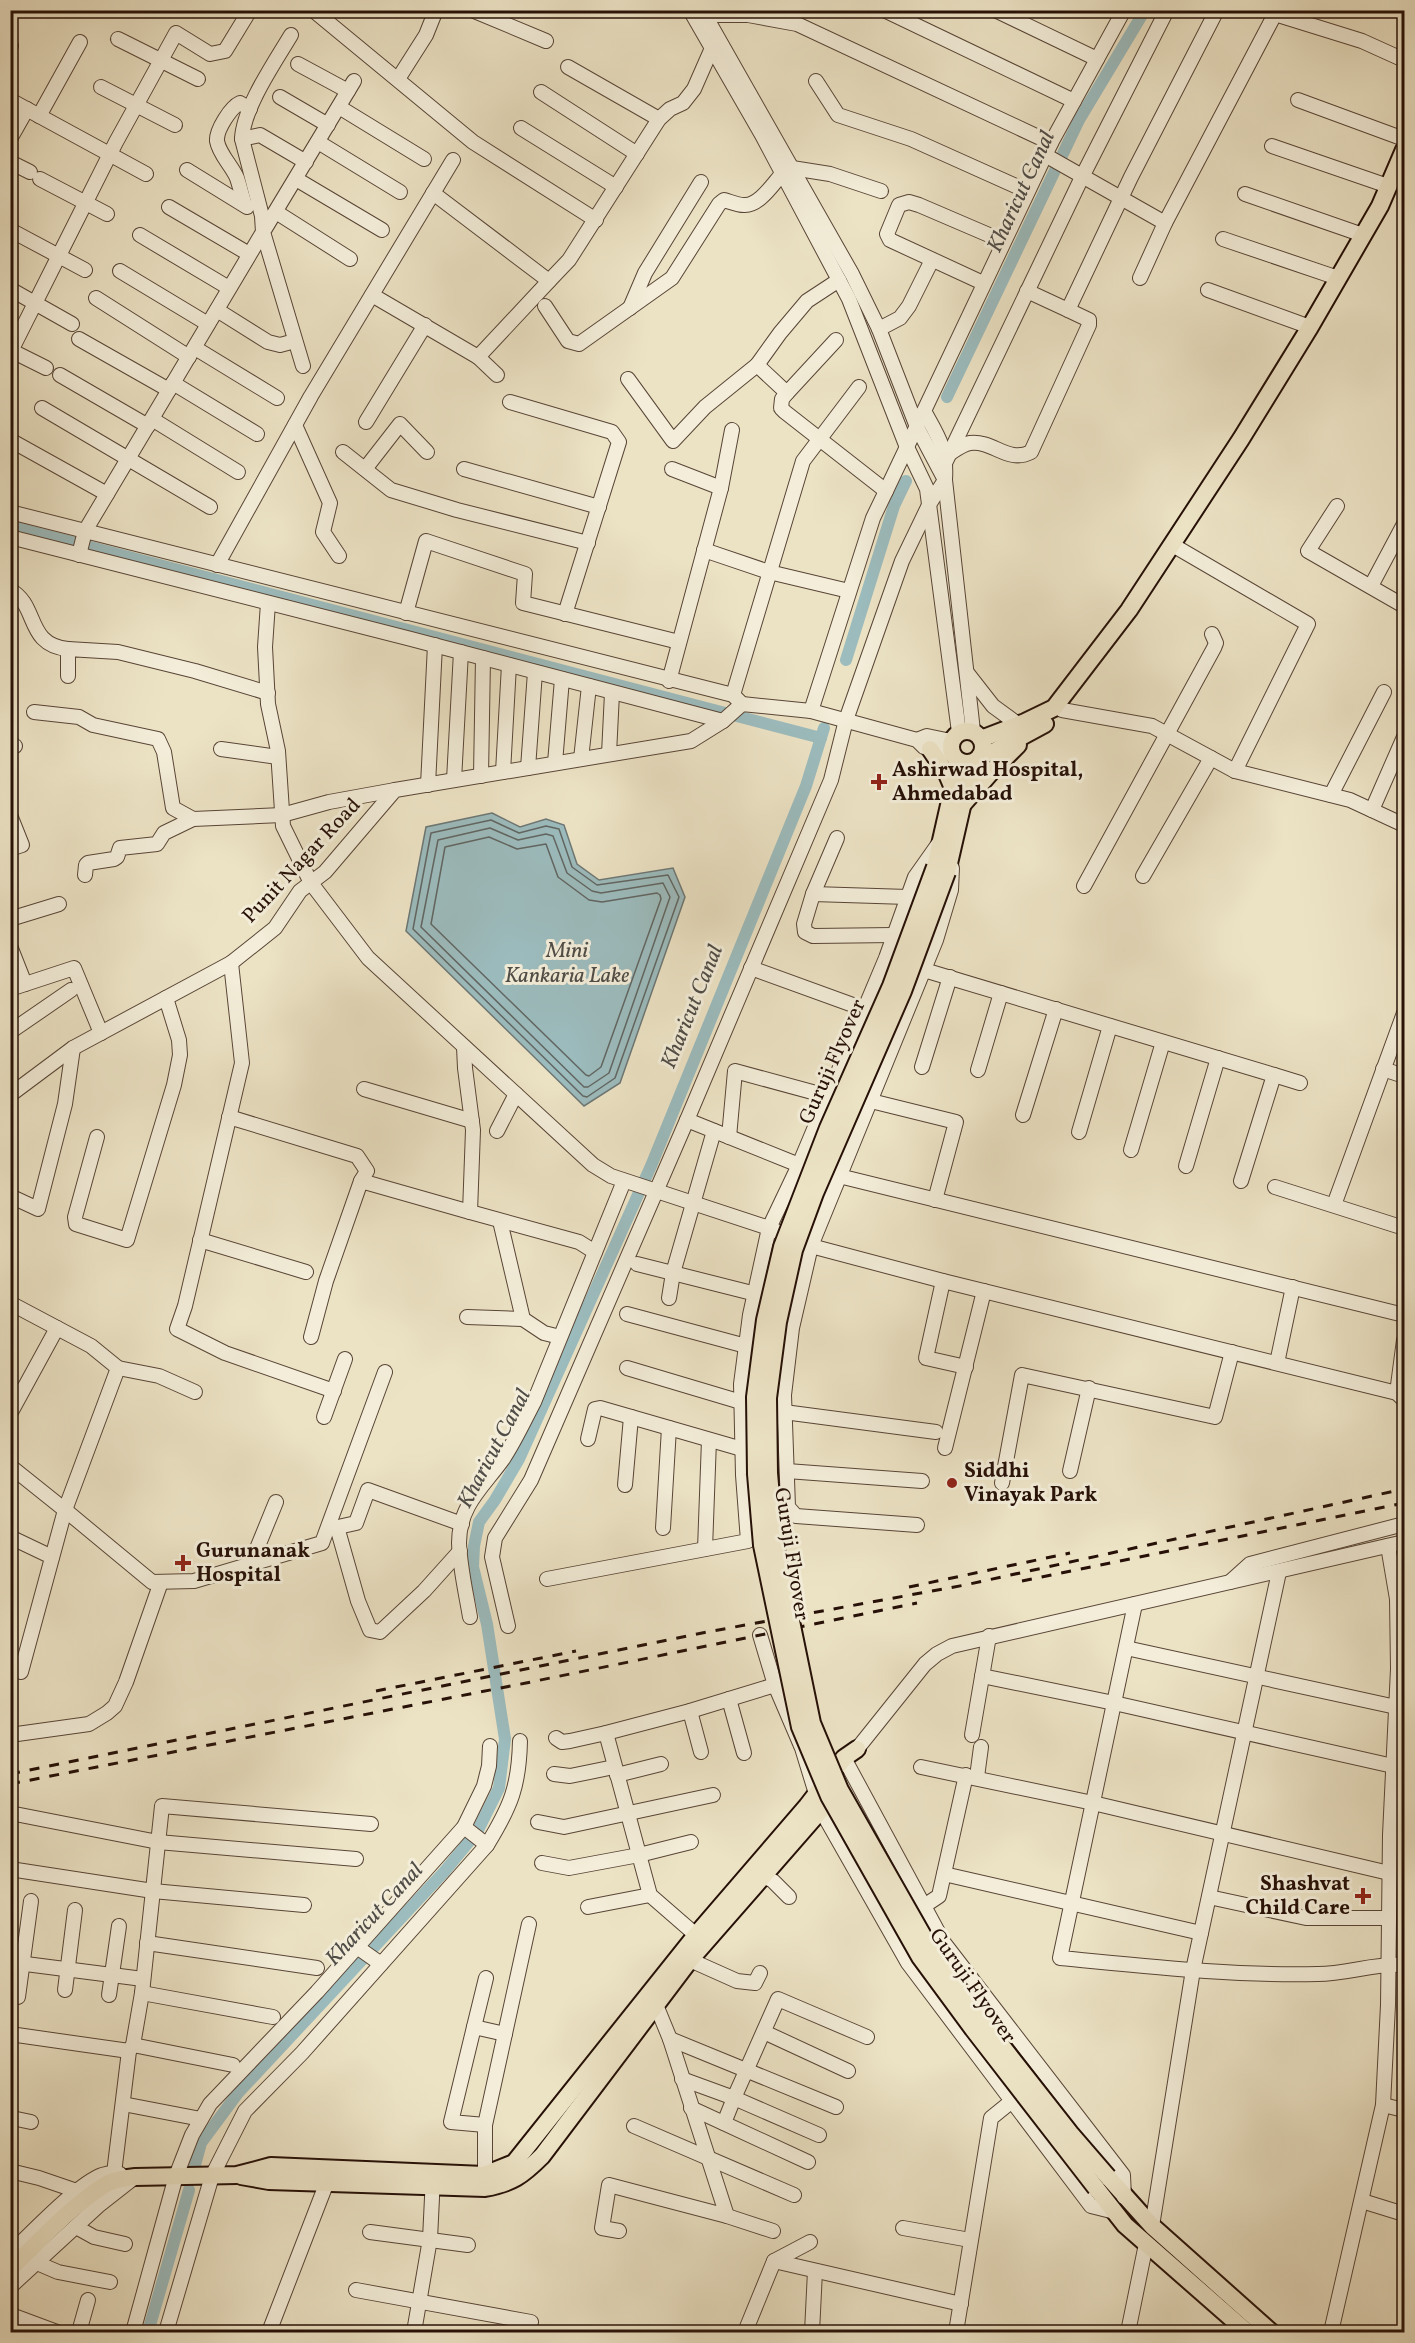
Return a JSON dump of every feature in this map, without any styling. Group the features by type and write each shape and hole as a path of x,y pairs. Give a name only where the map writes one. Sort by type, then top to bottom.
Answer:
{"main road":[{"path":"948,840 963,806 1025,728 1054,708 1129,610 1310,327 1363,235 1404,150"},
{"path":"966,747 1025,728 1044,725 1062,710 1133,612 1247,440 1316,329 1385,209 1404,165"},
{"path":"924,744 940,761 953,788"},
{"path":"948,840 953,788 966,747"},
{"path":"963,806 966,747"},
{"name":"Guruji Flyover","path":"948,840 903,991 815,1193 794,1250 778,1322 768,1398 769,1473 775,1543 812,1723 840,1790 931,1950 990,2031 1070,2133 1102,2183 1115,2212 1125,2225 1238,2330"},
{"path":"10,2269 112,2178 237,2175 271,2166 506,2184 524,2174 542,2156 690,1960 764,1876 850,1759"},
{"path":"485,2182 514,2163 696,1935 819,1802"},
{"path":"237,2175 269,2181 433,2179"},
{"name":"Guruji Flyover","path":"1102,2183 1124,2197 1152,2226 1271,2332"}],"street":[{"path":"46,368 11,351 110,154 161,59 176,33 210,54 225,51 250,10"},
{"path":"314,10 472,142 596,220"},
{"path":"398,79 426,35 436,10"},
{"path":"472,10 546,41"},
{"path":"690,10 852,274 879,329 917,427 945,480"},
{"path":"995,10 1097,59"},
{"path":"966,747 967,672 945,480 947,457 1027,291 1079,174 1167,10"},
{"path":"1068,310 1120,199 1217,10"},
{"path":"890,12 1074,101"},
{"path":"811,711 873,518 1003,241 1120,12"},
{"path":"1140,278 1165,223 1276,12 1362,40 1404,60"},
{"path":"703,13 748,15 797,24 1050,152 1079,174 1165,223"},
{"path":"703,13 787,171 860,321 906,445 921,472 930,503 966,747"},
{"path":"291,35 250,109 244,122 242,139 262,216 262,232 303,366"},
{"path":"118,39 198,79"},
{"path":"10,139 33,112 80,42"},
{"path":"478,357 569,260 659,119 670,109 683,103 694,89 712,48"},
{"path":"79,555 85,531 351,86 298,64"},
{"path":"568,67 659,119"},
{"path":"816,81 838,115 911,139 1028,191"},
{"path":"100,87 175,125"},
{"path":"541,92 637,154"},
{"path":"280,97 328,125"},
{"path":"10,100 146,174"},
{"path":"1298,100 1404,139"},
{"path":"245,205 237,178 218,144 217,137 229,111 237,104 240,103 250,109"},
{"path":"339,107 424,159"},
{"path":"522,128 616,187"},
{"path":"242,139 260,135 306,162"},
{"path":"318,142 400,192"},
{"path":"1272,146 1388,186"},
{"path":"217,565 295,425 453,160"},
{"path":"10,162 107,214"},
{"path":"187,170 262,216"},
{"path":"545,306 568,341 579,344 672,278 719,204 724,200 751,205 757,202 787,171 831,174 881,191"},
{"path":"296,179 382,230"},
{"path":"630,308 645,273 701,183"},
{"path":"433,193 549,281"},
{"path":"1245,194 1363,235"},
{"path":"983,284 887,237 899,205 903,202 919,205 1003,241"},
{"path":"169,207 249,254"},
{"path":"276,212 350,259"},
{"path":"12,231 85,270"},
{"path":"140,235 229,288"},
{"path":"1223,239 1338,278"},
{"path":"879,329 900,318 909,306 932,260"},
{"path":"120,271 208,324"},
{"path":"628,379 673,441 705,407 758,365 780,333 807,302 839,280"},
{"path":"10,290 36,302 72,324"},
{"path":"1208,290 1310,327"},
{"path":"947,457 968,443 981,443 1022,457 1031,453 1089,325 1089,320 1027,291"},
{"path":"372,295 478,357 497,375"},
{"path":"96,298 277,398"},
{"path":"217,310 268,342 280,345 295,341"},
{"path":"366,422 426,325"},
{"path":"79,339 171,386 257,434"},
{"path":"836,340 782,399 781,408 886,491"},
{"path":"758,365 787,393"},
{"path":"60,375 238,472"},
{"path":"85,875 88,863 114,859 120,848 157,844 164,833 193,819 282,815 329,802 395,790 691,741 724,721 739,701 770,572 803,461 859,387"},
{"path":"510,402 612,432 619,442 565,614"},
{"path":"42,408 210,507"},
{"path":"924,411 947,457"},
{"path":"365,469 400,424 427,452"},
{"path":"295,425 330,503 323,532 339,556"},
{"path":"669,681 721,488 732,430"},
{"path":"10,440 107,494"},
{"path":"343,452 391,490 457,510 588,543"},
{"path":"464,469 599,507"},
{"path":"672,469 721,488"},
{"path":"508,1626 492,1557 495,1538 531,1480 653,1191 687,1120 831,780 846,720 902,561 930,503 945,480"},
{"path":"1337,506 1308,551 1404,606"},
{"path":"10,512 739,701 811,711 924,744 966,747"},
{"path":"1371,586 1404,524"},
{"path":"10,537 724,721"},
{"path":"406,613 426,541 525,574 523,603 679,642"},
{"path":"1176,547 1308,624 1235,771"},
{"path":"704,550 770,572 849,591"},
{"path":"10,590 22,598 42,639 56,648 118,652 195,671 268,693"},
{"path":"268,603 265,647 268,693 278,757 283,826 311,883 368,958 593,1165 627,1182 769,1228 811,1246 1401,1396 1404,1340"},
{"path":"1084,886 1216,643 1212,634"},
{"path":"428,785 435,645"},
{"path":"68,650 68,676"},
{"path":"454,780 461,652"},
{"path":"481,776 483,658"},
{"path":"502,772 509,665"},
{"path":"528,768 536,672"},
{"path":"967,672 993,706 1025,728"},
{"path":"555,764 562,679"},
{"path":"580,759 589,686"},
{"path":"1331,795 1384,692"},
{"path":"609,754 612,693"},
{"path":"1062,710 1152,726 1235,771 1350,800 1404,825"},
{"path":"34,712 79,717 93,725 158,739 164,752 173,808 193,819"},
{"path":"1372,810 1404,737"},
{"path":"221,749 278,757"},
{"path":"1143,876 1211,758"},
{"name":"Punit Nagar Road","path":"13,1088 73,1048 231,963 275,928 300,891 325,872 395,790"},
{"path":"10,815 22,845 10,849"},
{"path":"837,838 813,894 804,924 806,932 813,936 894,935"},
{"path":"547,1580 748,1541 742,1449 741,1384 750,1315 769,1228 864,1009 915,877 948,840"},
{"path":"917,1525 796,1516 788,1507 784,1413 792,1328 811,1246 936,940 951,890 948,840"},
{"path":"813,894 908,897"},
{"path":"10,920 59,904"},
{"path":"10,946 25,984"},
{"path":"231,963 242,1063 177,1329 225,1353 334,1390"},
{"path":"10,989 74,968 101,1033"},
{"path":"751,968 864,1009"},
{"path":"924,970 1300,1083"},
{"path":"922,1067 950,977"},
{"path":"10,1032 71,990"},
{"path":"978,1070 1001,993"},
{"path":"97,1137 75,1217 76,1224 126,1240 174,1086 180,1055 179,1040 166,998"},
{"path":"1023,1115 1056,1009"},
{"path":"1334,1205 1404,1013"},
{"path":"1079,1132 1110,1026"},
{"path":"1131,1150 1164,1042"},
{"path":"464,1047 472,1121 470,1212"},
{"path":"10,1196 38,1209 65,1104 73,1048"},
{"path":"1186,1166 1218,1058"},
{"path":"712,1061 735,1071 827,1096"},
{"path":"1383,1069 1404,1076"},
{"path":"729,1137 735,1071"},
{"path":"1241,1181 1274,1075"},
{"path":"364,1089 472,1121"},
{"path":"497,1131 516,1094"},
{"path":"871,1101 956,1122 935,1200"},
{"path":"229,1117 357,1156 367,1171 361,1181 326,1281 311,1337"},
{"path":"687,1120 798,1165"},
{"path":"669,1298 673,1273 714,1131"},
{"path":"839,1176 1404,1315"},
{"path":"361,1181 579,1242 595,1252"},
{"path":"470,1617 459,1542 464,1513 477,1489 502,1460 519,1433 627,1182"},
{"path":"1275,1187 1404,1228"},
{"path":"500,1221 523,1319"},
{"path":"200,1240 306,1272"},
{"path":"637,1264 756,1294"},
{"path":"943,1281 926,1358 966,1367"},
{"path":"1277,1363 1293,1287"},
{"path":"945,1448 984,1291"},
{"path":"10,1303 91,1346 117,1368 159,1376 195,1392"},
{"path":"627,1314 746,1346"},
{"path":"467,1317 523,1319 544,1333 560,1337"},
{"path":"10,1414 57,1328"},
{"path":"1002,1483 1022,1375 1215,1417 1232,1352"},
{"path":"324,1417 345,1359"},
{"path":"21,1672 64,1510 117,1368"},
{"path":"627,1368 741,1402"},
{"path":"10,1466 152,1582 194,1581 322,1543 332,1528 386,1372"},
{"path":"1070,1471 1089,1388"},
{"path":"588,1439 595,1409 600,1408 742,1449"},
{"path":"784,1413 936,1432"},
{"path":"625,1485 631,1417"},
{"path":"663,1528 669,1428"},
{"path":"705,1549 709,1440"},
{"path":"787,1471 922,1481"},
{"path":"332,1528 356,1523 368,1490 462,1524"},
{"path":"255,1563 255,1551 276,1502"},
{"path":"1228,1584 1251,1564 1404,1524"},
{"path":"332,1528 370,1630 380,1632 424,1591 460,1551"},
{"path":"10,1537 52,1557"},
{"path":"1124,2197 1124,2175 944,1943 850,1759 925,1664 952,1646 1404,1542"},
{"path":"1332,2332 1383,2105 1388,2005 1390,1835 1398,1802 1393,1766 1396,1707 1401,1669 1401,1625 1397,1599 1398,1564 1388,1546"},
{"path":"1152,2226 1193,1970 1279,1572"},
{"path":"10,1735 89,1724 115,1706 126,1682 161,1582"},
{"path":"1136,1604 1060,1958 1193,1970 1320,1974 1387,1964 1404,1965"},
{"path":"760,1635 775,1685 802,1748 819,1802 908,1963 1091,2206 1115,2212"},
{"path":"972,1735 989,1636"},
{"path":"1126,1648 1396,1707"},
{"path":"982,1676 1114,1703 1393,1766"},
{"path":"556,1738 562,1742 606,1733 690,1712 775,1685"},
{"path":"729,1699 744,1753"},
{"path":"690,1712 701,1752"},
{"path":"606,1733 650,1895 696,1935"},
{"path":"166,2332 212,2176 245,2111 302,2053 485,1844 506,1814 519,1773 519,1741"},
{"path":"133,2332 176,2176 192,2134 210,2104 317,1992 465,1828 484,1786 489,1766 490,1746"},
{"path":"924,1906 939,1896 981,1747"},
{"path":"554,1774 570,1776 661,1764"},
{"path":"921,1767 1093,1803 1389,1873"},
{"path":"538,1822 564,1827 712,1795"},
{"path":"10,2253 77,2192 101,2176 112,2178 142,1986 162,1806 371,1824"},
{"path":"15,1814 158,1842 356,1859"},
{"path":"465,1828 485,1844"},
{"path":"1390,1835 1404,1836"},
{"path":"542,1863 569,1868 692,1842"},
{"path":"10,1869 153,1891 304,1905"},
{"path":"944,1874 1201,1933"},
{"path":"764,1876 773,1881 789,1897"},
{"path":"588,1907 650,1895"},
{"path":"1209,1897 1306,1918 1388,1918"},
{"path":"18,1997 17,1963 31,1901"},
{"path":"65,1990 75,1910"},
{"path":"485,2182 485,2125 529,1924"},
{"path":"109,1995 119,1926"},
{"path":"147,1943 317,1968"},
{"path":"357,1947 381,1964"},
{"path":"690,1960 737,1981 754,1983 759,1973"},
{"path":"17,1963 112,1975 142,1986 273,2017"},
{"path":"485,2125 452,2122 486,1978"},
{"path":"724,2122 778,1999 867,2037"},
{"path":"656,2005 670,2039 727,2216"},
{"path":"474,2027 505,2034"},
{"path":"764,2032 848,2071"},
{"path":"10,2034 131,2048 233,2065"},
{"path":"670,2039 836,2107"},
{"path":"682,2079 734,2098 819,2135"},
{"path":"956,2332 991,2118 1012,2101"},
{"path":"123,2104 201,2119"},
{"path":"1383,2105 1404,2110"},
{"path":"691,2108 808,2162"},
{"path":"11,2120 31,2122"},
{"path":"634,2126 794,2195"},
{"path":"10,2171 39,2178 77,2192"},
{"path":"10,2287 135,2176"},
{"path":"414,2332 430,2239 433,2179"},
{"path":"269,2332 327,2182"},
{"path":"619,2231 602,2228 609,2185 727,2216 773,2231"},
{"path":"1362,2201 1404,2214"},
{"path":"76,2227 94,2237 125,2244"},
{"path":"903,2228 970,2240"},
{"path":"370,2232 468,2246"},
{"path":"745,2332 774,2261 810,2242"},
{"path":"1128,2332 1146,2244"},
{"path":"774,2261 961,2304"},
{"path":"37,2263 58,2272 110,2282"},
{"path":"812,2332 815,2271"},
{"path":"356,2289 531,2322"},
{"path":"79,2332 88,2300"},
{"path":"10,2318 14,2316 57,2332"}],"green space":[{"path":"1397,1861 1404,1861 1404,1956 1392,1957"}],"water":[{"name":"Mini Kankaria Lake","path":"492,813 520,827 546,819 564,825 577,864 599,880 673,868 685,897 620,1083 584,1106 406,931 426,827"}],"waterway":[{"name":"Kharicut Canal","path":"947,397 1079,120 1145,10"},
{"name":"Kharicut Canal","path":"846,660 894,506 906,481"},
{"path":"10,526 821,738"},
{"name":"Kharicut Canal","path":"195,2165 201,2143 238,2093 444,1872 477,1832 499,1788 505,1739 487,1624 473,1567 479,1522 519,1459 651,1166 806,786 824,728"},
{"name":"Kharicut Canal","path":"148,2332 189,2190"}],"railway":[{"path":"10,1774 707,1632 965,1585 1404,1489"},
{"path":"1022,1581 1404,1503"},
{"path":"909,1587 1070,1553"},
{"path":"10,1784 526,1683 917,1603"},
{"path":"376,1691 576,1651"}],"place":[{"name":"Ashirwad Hospital, Ahmedabad","path":"879,782"},
{"name":"Siddhi Vinayak Park","path":"952,1483"},
{"name":"Gurunanak Hospital","path":"183,1563"},
{"name":"Shashvat Child Care","path":"1363,1896"}]}
